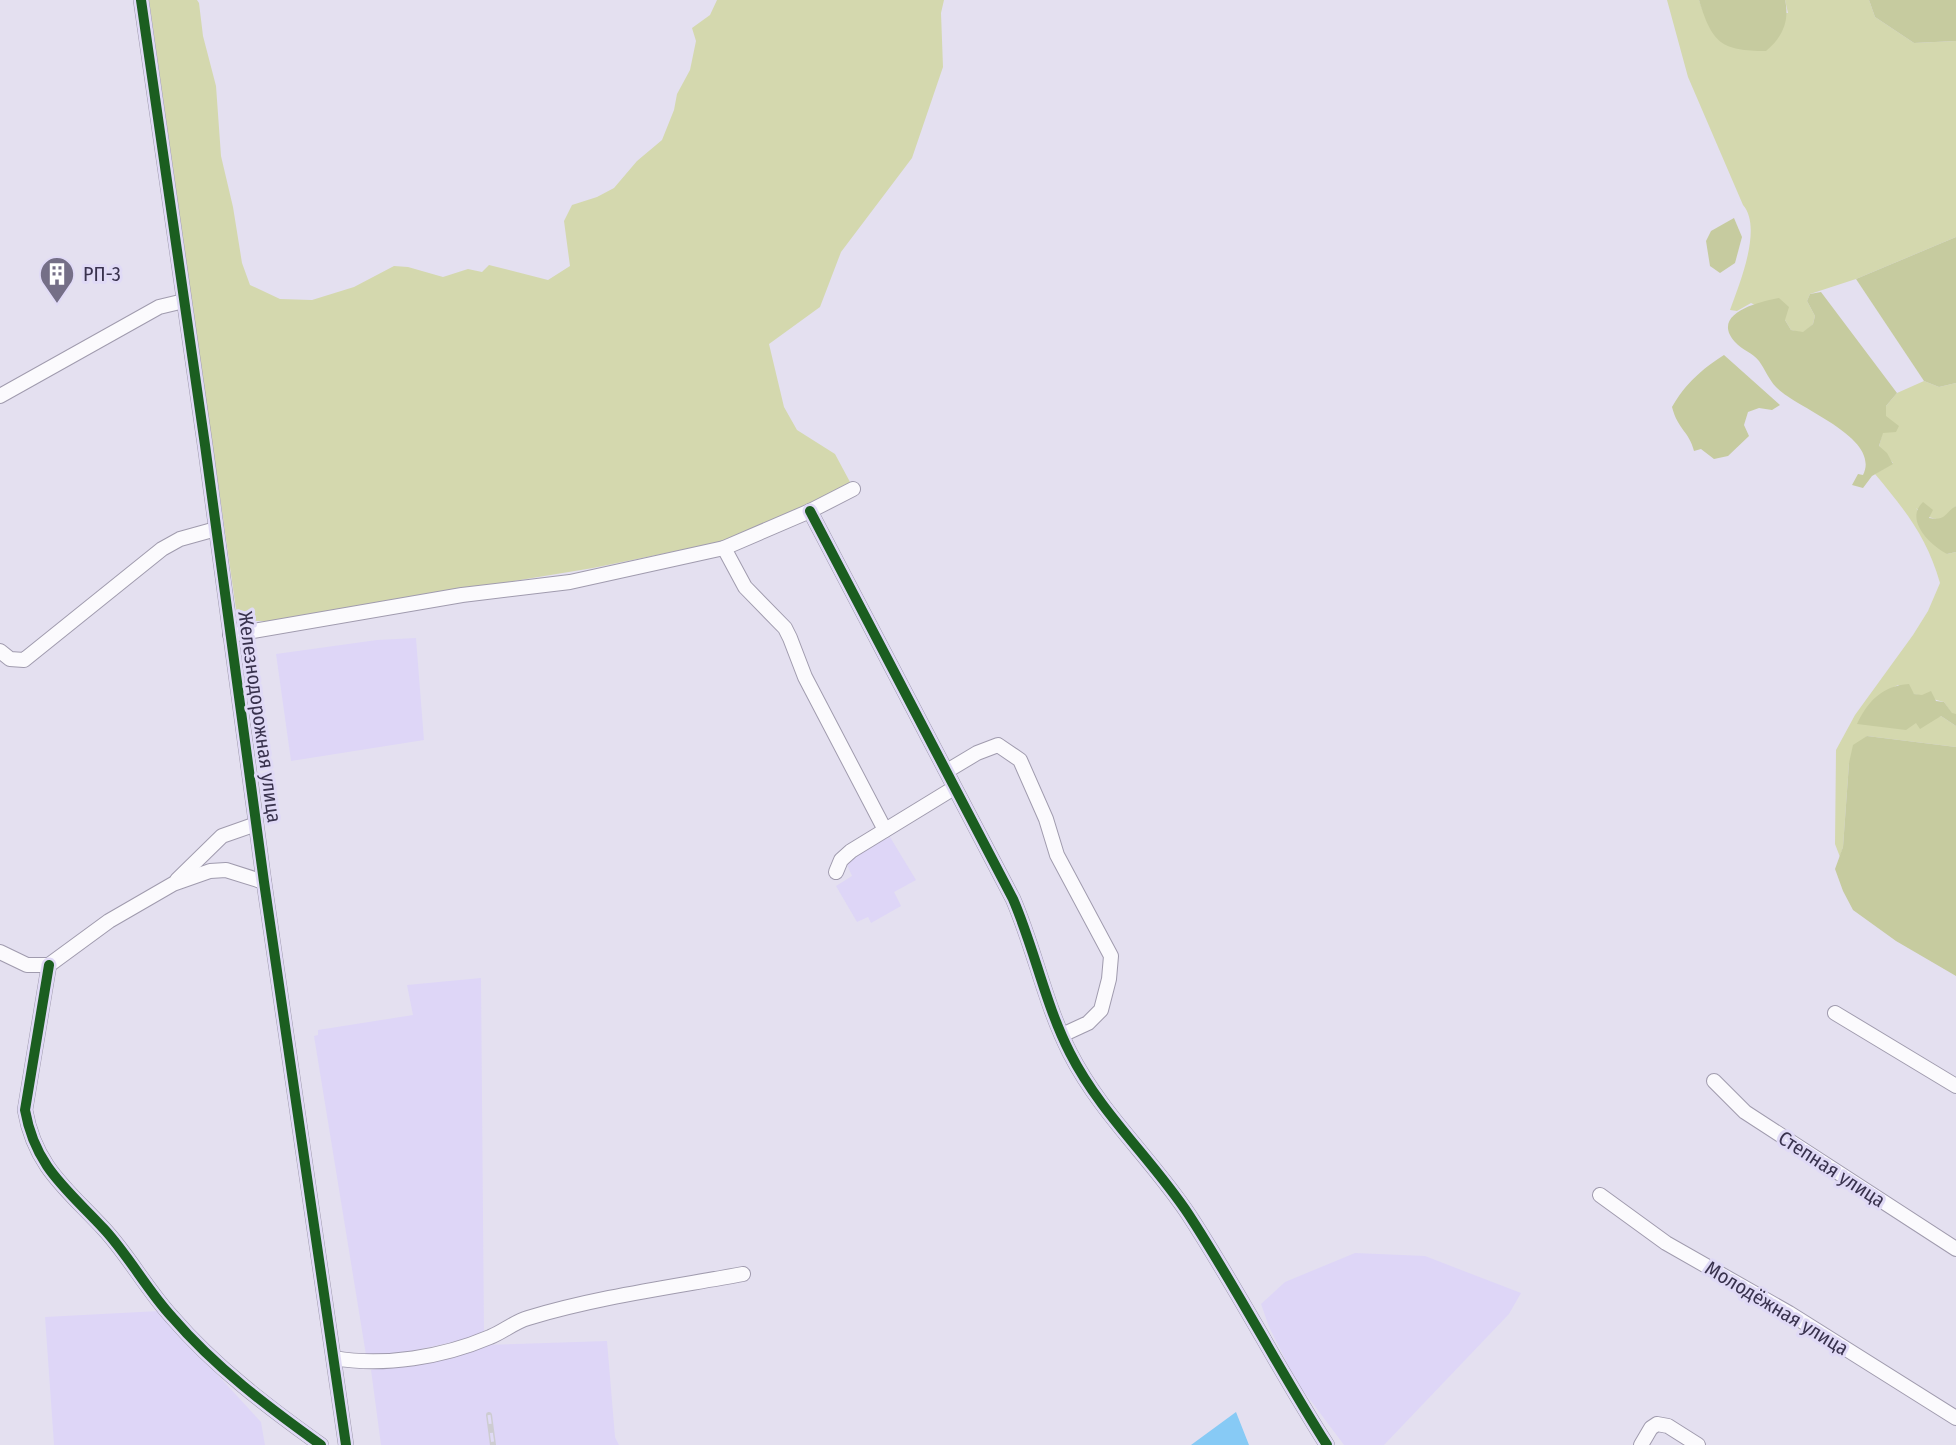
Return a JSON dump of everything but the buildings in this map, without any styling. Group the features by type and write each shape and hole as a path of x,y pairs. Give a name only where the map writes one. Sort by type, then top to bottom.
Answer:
{"street":[{"name":"Железнодорожная улица","path":"141,0 346,1443"},
{"path":"0,396 159,307 184,301"},
{"path":"230,635 462,595 570,582 724,548 853,489"},
{"path":"810,511 1013,899 1030,939 1037,972 1062,1035 1091,1090 1189,1214 1327,1445"},
{"path":"0,651 10,659 24,660 162,549 180,539 216,529"},
{"path":"724,548 745,587 785,628 805,677 885,830"},
{"path":"947,771 977,753 998,745 1020,760 1046,819 1057,855 1111,956 1101,1010 1088,1023 1062,1035"},
{"path":"836,872 841,860 851,851 954,788"},
{"path":"173,884 222,836 256,824"},
{"path":"199,858 210,871"},
{"path":"0,952 27,965 49,965 109,921 173,884 210,871 226,870 264,882"},
{"path":"49,965 25,1110 37,1153 74,1201 105,1230 171,1317 209,1356 274,1411 321,1445"},
{"path":"1835,1013 1956,1086"},
{"name":"Степная улица","path":"1714,1081 1745,1112 1956,1249"},
{"name":"Молодёжная улица","path":"1600,1195 1666,1243 1789,1313 1956,1418"},
{"path":"334,1358 363,1363 451,1350 490,1337 525,1319 622,1296 743,1274"},
{"path":"1641,1445 1657,1424 1668,1426 1698,1445"}],"shaded area":[{"path":"416,638 424,740 291,761 276,654 377,640"},
{"path":"890,837 916,880 894,892 901,906 871,923 868,917 857,922 836,886 852,876 845,860"},
{"path":"481,978 484,1335 367,1361 314,1036 318,1035 318,1030 413,1015 407,985"},
{"path":"1355,1253 1425,1256 1521,1293 1509,1314 1384,1445 1344,1445 1296,1381 1261,1304 1285,1282"},
{"path":"159,1311 261,1422 265,1445 54,1445 45,1317"},
{"path":"607,1341 615,1437 619,1445 381,1445 371,1370 484,1345"}],"green space":[{"path":"149,0 197,0 199,3 203,36 216,86 221,156 242,263 250,285 280,299 312,300 354,287 394,266 443,277 468,269 482,272 489,265 548,280 570,266 564,221 572,205 614,188 637,161 662,140 677,94 690,70 696,41 692,28 710,15 717,0 944,0 941,13 943,67 912,158 841,252 820,307 769,344 784,407 797,430 835,454 850,482 835,493 720,542 593,568 271,621 249,621 239,616"},
{"path":"1667,0 1699,0 1703,11 1788,13 1785,0 1869,0 1875,17 1914,43 1956,41 1956,237 1856,279 1810,294 1807,301 1815,316 1813,324 1803,333 1791,330 1785,320 1751,303 1737,311 1730,310 1750,242 1749,215 1688,77"},
{"path":"1699,0 1785,0 1785,22 1780,35 1766,51 1738,49 1720,42 1714,35"},
{"path":"1869,0 1956,0 1956,41 1914,43 1875,17"},
{"path":"1734,218 1742,237 1735,263 1720,273 1710,266 1706,241 1711,231"},
{"path":"1956,237 1956,383 1939,387 1924,381 1856,279"},
{"path":"1821,292 1897,393 1886,406 1886,416 1899,426 1896,432 1883,433 1879,446 1893,464 1872,476 1863,488 1852,485 1858,474 1863,475 1865,461 1860,448 1834,425 1776,387 1759,361 1738,345 1729,332 1729,323 1741,310 1779,298 1789,307 1785,320 1791,330 1803,332 1813,324 1815,316 1807,301 1810,294"},
{"path":"1724,355 1780,405 1772,410 1759,408 1748,412 1744,425 1749,436 1728,456 1714,459 1701,449 1694,451 1672,407 1695,378"},
{"path":"1924,381 1939,387 1956,383 1956,506 1947,516 1939,519 1927,516 1916,508 1947,554 1956,552 1956,714 1952,714 1944,702 1914,694 1898,685 1887,691 1916,723 1941,716 1956,726 1956,747 1867,736 1849,763 1840,857 1835,844 1836,750 1855,715 1928,611 1940,583 1929,552 1914,525 1875,474 1893,463 1879,447 1886,406 1897,393"},
{"path":"1923,502 1933,510 1929,518 1935,519 1956,506 1956,552 1947,554 1933,545 1922,531 1916,516"},
{"path":"1909,684 1914,694 1931,691 1936,701 1944,702 1956,714 1956,726 1941,716 1920,729 1916,723 1906,730 1857,724 1877,696 1899,685"},
{"path":"1867,736 1956,747 1956,976 1896,941 1853,910 1843,891 1835,869 1843,847 1849,763 1853,745"}],"water":[{"path":"1236,1412 1249,1445 1191,1445"}],"railway":[{"path":"489,1415 493,1445"}],"cycle path":[{"path":"141,0 346,1445"},
{"path":"810,511 1013,899 1054,1015 1082,1075 1189,1215 1327,1445"},
{"path":"49,965 25,1110 36,1147 54,1176 113,1239 163,1307 206,1353 243,1386 321,1445"}],"place":[{"name":"РП-3","path":"57,305"}]}
